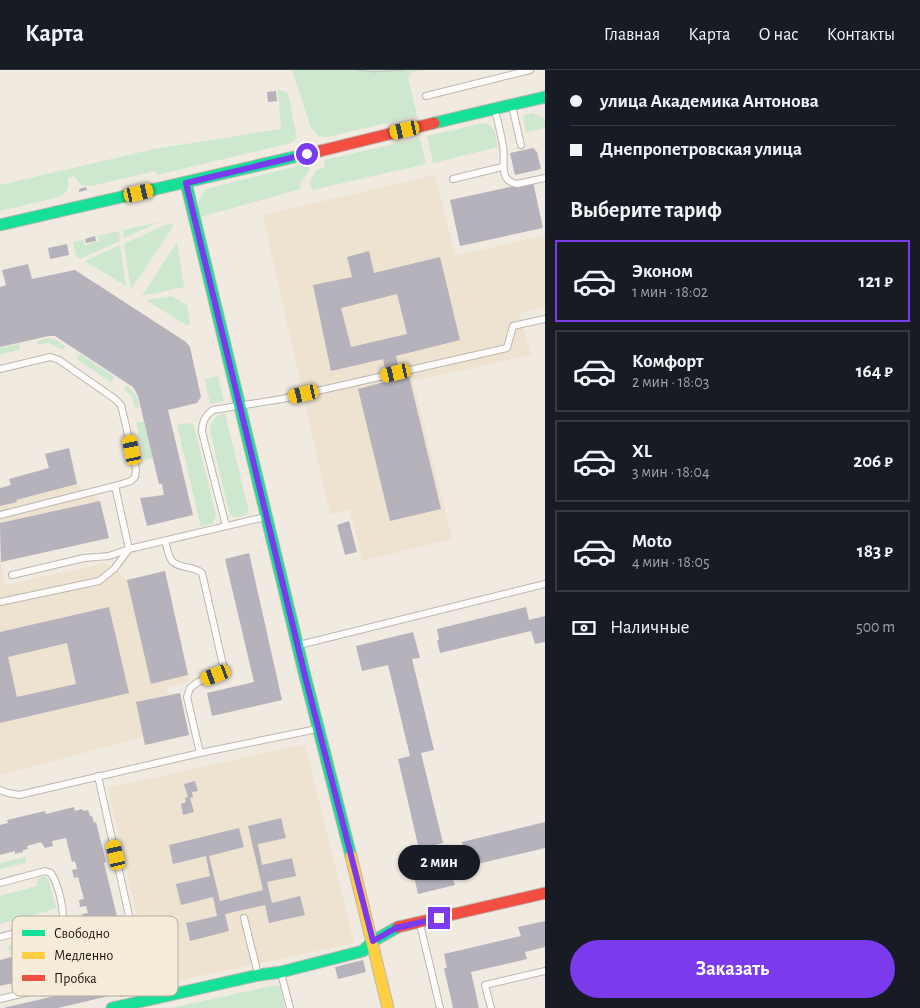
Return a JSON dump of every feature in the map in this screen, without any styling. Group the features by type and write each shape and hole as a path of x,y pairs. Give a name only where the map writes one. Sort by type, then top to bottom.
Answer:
{"street":[{"path":"0,225 186,183 545,97"},
{"path":"186,183 318,729 373,941 388,1008"},
{"path":"178,993 281,972 364,951 373,941 396,928 545,893"},
{"path":"112,1008 165,996"}],"lane":[{"path":"426,96 530,70"},
{"path":"512,105 521,145"},
{"path":"495,108 504,149 502,167 507,178 517,184 545,178"},
{"path":"453,178 502,167"},
{"path":"226,526 202,432 202,424 206,414 213,410 282,399 507,348 513,326 545,319"},
{"path":"0,369 50,357 59,360 115,399 121,404 136,470 135,477 131,481 0,515"},
{"path":"0,602 99,581 114,569 129,549 115,486"},
{"path":"12,575 84,558 109,556 129,549 267,516"},
{"path":"165,541 170,560 177,565 197,568 202,573 223,665 222,671 198,682 190,688 187,697 200,753"},
{"path":"298,646 545,584"},
{"path":"0,790 8,794 19,794 200,753 318,729"},
{"path":"98,776 129,916"},
{"path":"0,883 45,871 51,873 54,878 63,916"},
{"path":"244,918 259,975"},
{"path":"420,922 440,1008"},
{"path":"490,1008 485,985 545,971"},
{"path":"281,972 290,1008"},
{"path":"0,1000 16,996"}],"shaded area":[{"path":"435,175 455,256 545,235 545,307 519,314 531,355 413,381 452,539 362,561 350,510 330,514 263,215"},
{"path":"69,448 77,484 100,501 109,538 1,562 5,585 106,563 127,580 165,571 190,681 168,688 169,695 180,693 189,735 145,745 143,737 0,775 0,488 10,485 9,479 48,468 45,454"},
{"path":"305,744 354,943 178,981 178,916 137,916 108,788"}],"green space":[{"path":"292,70 421,70 411,72 408,77 417,116 327,137 318,136 311,128"},
{"path":"278,89 288,93 297,138 291,143 157,175 156,171 91,186 81,185 74,176 68,178 67,189 59,197 0,211 0,185 154,149 281,129"},
{"path":"532,113 542,117 545,121 545,128 526,132 523,116"},
{"path":"484,123 493,129 498,147 433,163 427,136"},
{"path":"420,138 426,164 312,190 310,182 316,170 325,168 324,160"},
{"path":"308,163 310,169 300,184 301,189 200,217 198,201 206,189"},
{"path":"159,222 124,238 123,230"},
{"path":"172,223 173,226 131,290 124,244"},
{"path":"119,231 120,241 80,259 76,256 73,242 83,240 85,245 99,241 98,236"},
{"path":"177,242 184,287 142,296"},
{"path":"120,245 126,286 85,261"},
{"path":"172,296 187,305 190,323 188,326 146,300"},
{"path":"49,338 55,339 65,346 63,350 49,343 38,345 37,341"},
{"path":"19,344 20,350 0,354 0,348"},
{"path":"80,354 115,377 111,382 77,359"},
{"path":"218,376 224,401 210,404 205,379"},
{"path":"127,385 137,397 139,407 135,408 132,397 124,389"},
{"path":"225,413 249,512 239,517 232,516 229,512 210,431 214,419"},
{"path":"144,421 153,458 145,460 136,423"},
{"path":"189,423 193,425 195,430 216,515 213,523 201,527 177,425"},
{"path":"25,857 26,863 0,869 0,863"},
{"path":"43,876 48,878 55,909 29,916 12,916 12,921 0,924 0,896 37,886 38,878"},
{"path":"12,945 12,954 10,954 8,946"},
{"path":"276,985 280,986 285,1008 171,1008"}],"building":[{"path":"276,91 277,101 268,102 267,92"},
{"path":"533,148 537,152 541,169 515,175 510,153"},
{"path":"533,182 543,228 460,246 450,200"},
{"path":"86,187 87,190 79,192 79,189"},
{"path":"95,236 96,241 86,243 85,239"},
{"path":"67,244 69,255 50,259 48,248"},
{"path":"369,251 374,273 440,257 460,340 396,356 401,378 409,376 441,509 390,521 358,389 388,381 383,359 331,371 313,285 352,277 347,257","holes":["397,294 407,334 351,347 341,308"]},
{"path":"28,264 32,279 75,270 186,342 190,347 201,397 197,403 168,410 193,515 147,526 140,498 164,495 162,484 159,484 138,396 133,387 55,336 0,347 0,287 6,285 2,270"},
{"path":"69,448 77,484 0,506 0,488 11,485 9,479 49,468 45,454"},
{"path":"100,501 109,538 1,562 0,523"},
{"path":"349,521 357,552 345,555 337,525"},
{"path":"249,553 282,700 212,716 207,693 254,682 225,559"},
{"path":"165,571 188,675 151,684 127,580"},
{"path":"109,607 129,693 0,723 0,632","holes":["67,643 76,684 17,697 8,657"]},
{"path":"526,607 529,620 545,616 545,642 535,644 531,631 440,653 437,629"},
{"path":"413,632 420,658 412,659 434,750 421,753 443,843 419,849 398,759 410,756 388,665 362,671 356,646"},
{"path":"180,693 189,735 145,745 136,702"},
{"path":"195,781 198,791 192,792 193,797 190,798 194,812 183,815 181,804 186,802 185,798 188,797 184,784"},
{"path":"74,807 75,811 88,810 94,823 96,822 117,916 83,916 82,914 88,913 86,906 80,907 79,900 84,899 78,877 74,878 72,870 77,869 75,861 72,862 66,838 52,841 53,846 45,848 41,842 27,846 28,849 23,850 23,852 15,854 15,851 0,855 0,825 8,823 7,820 45,811 46,814"},
{"path":"281,818 286,838 258,844 262,865 292,858 296,876 267,882 272,903 300,896 305,915 269,923 265,905 225,914 229,931 190,941 186,923 217,916 213,897 181,905 176,884 210,876 206,856 173,864 169,845 239,828 244,847 209,856 220,901 263,890 248,826"},
{"path":"545,822 545,848 465,867 462,842"},
{"path":"446,859 455,885 418,894 412,868"},
{"path":"545,921 545,947 525,952 527,959 471,972 479,1008 453,1008 444,968 447,968 444,954 521,936 518,927"},
{"path":"12,957 12,983 0,986 0,960"},
{"path":"363,960 366,972 338,979 335,967"},
{"path":"55,996 109,996 58,1008 3,1008"}],"tram line":[{"path":"357,70 375,72 405,70"}],"traffic: fast":[{"path":"434,123 545,97"},
{"path":"0,225 320,151"},
{"path":"186,183 304,672 351,856"},
{"path":"178,993 281,972 363,951 373,941 398,927"},
{"path":"112,1008 165,996"}],"traffic: slow":[{"path":"351,856 388,1008"}],"traffic: jam":[{"path":"320,151 434,123"},
{"path":"398,927 545,893"}],"route":[{"path":"307,154 186,183 318,729 373,941 396,928 439,918"}]}
